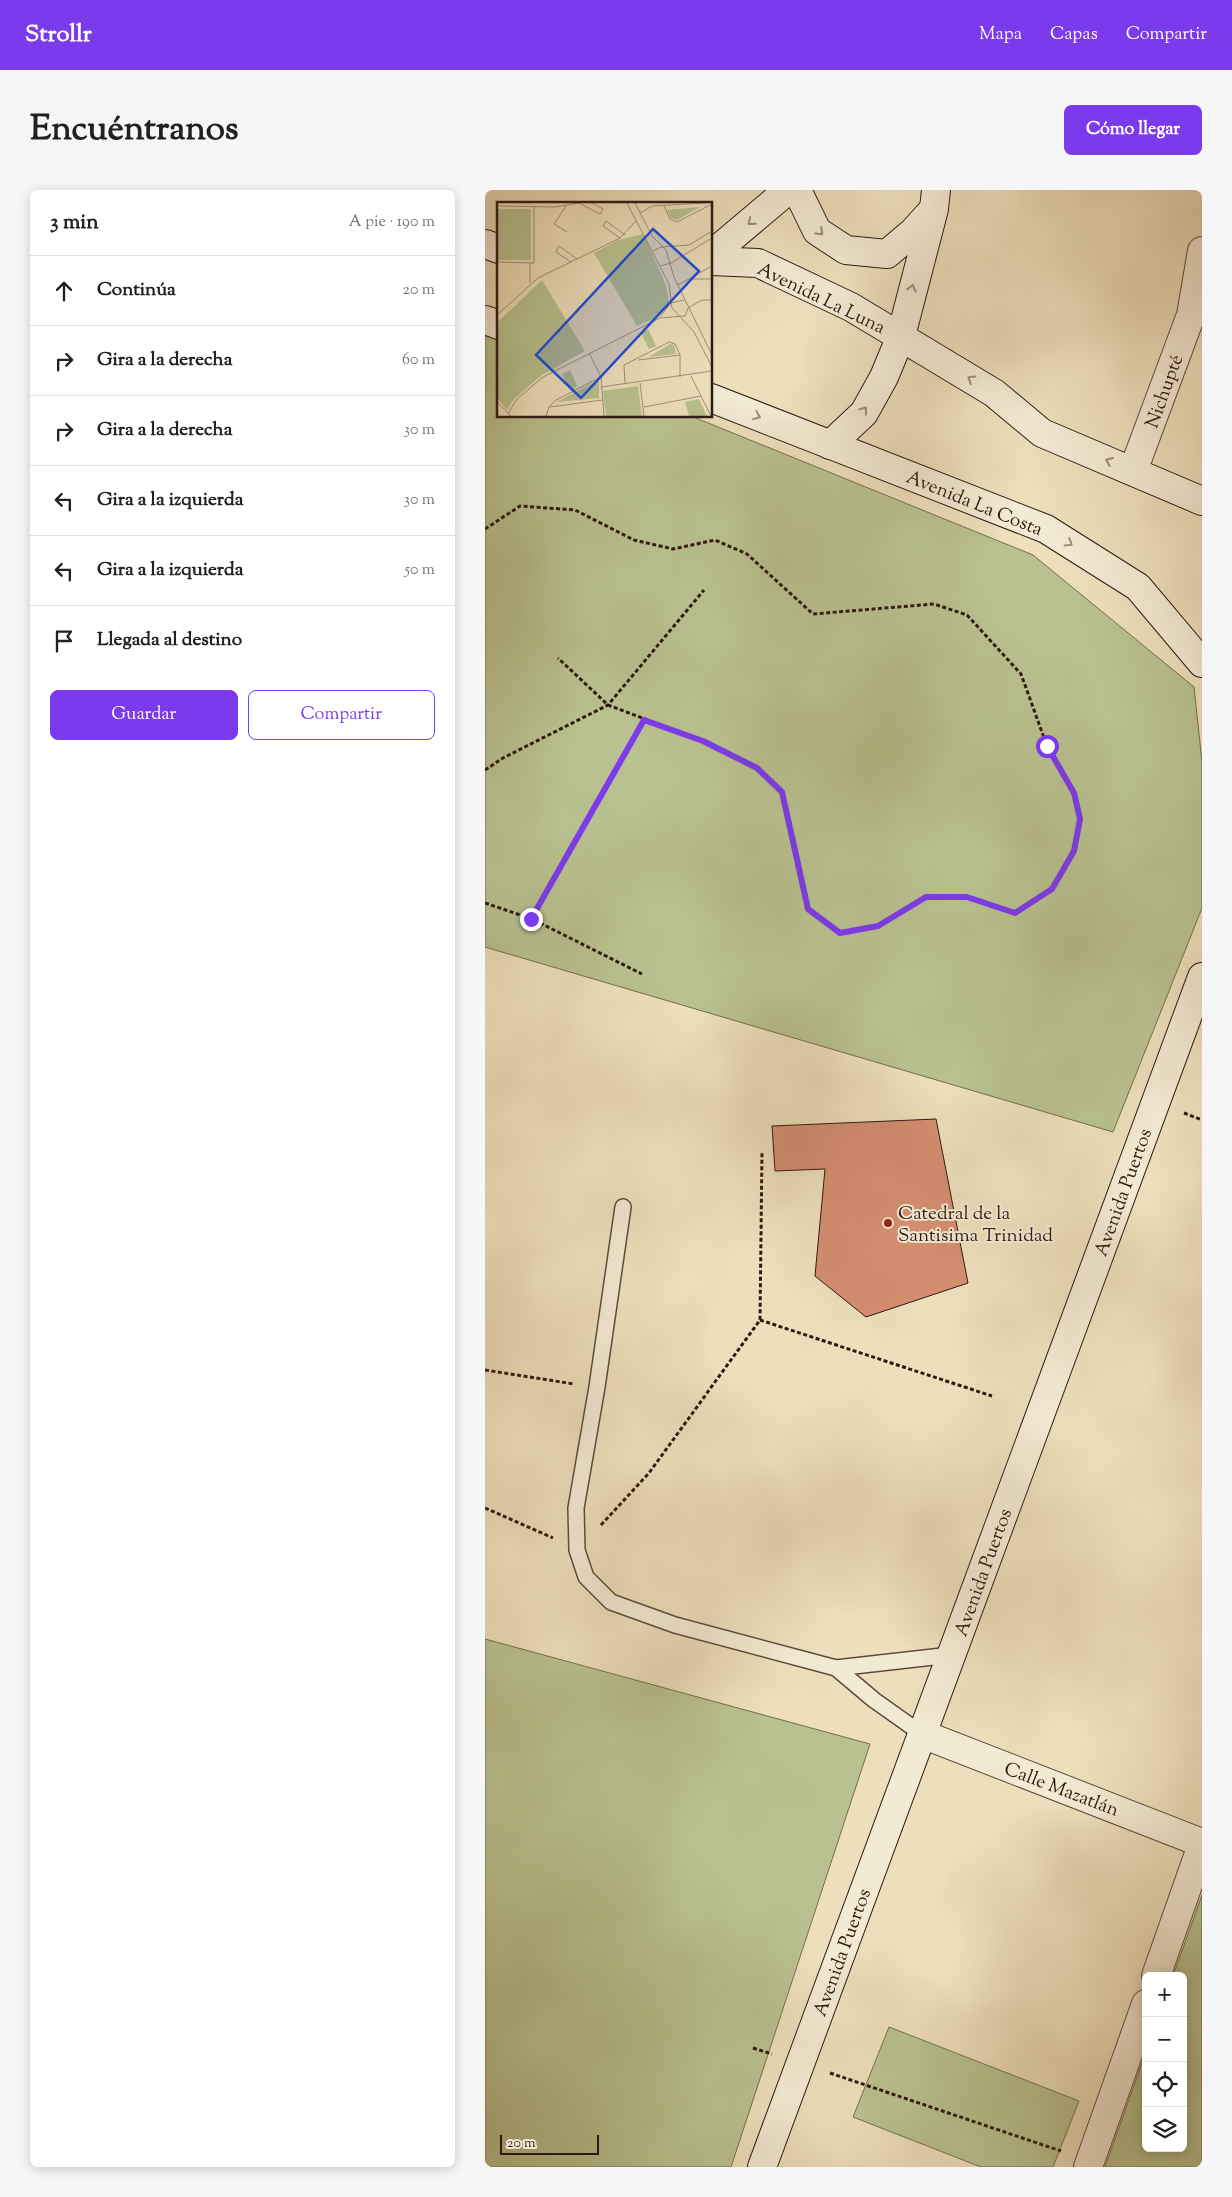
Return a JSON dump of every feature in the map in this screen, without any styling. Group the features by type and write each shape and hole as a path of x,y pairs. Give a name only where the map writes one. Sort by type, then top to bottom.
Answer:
{"street":[{"path":"713,253 788,190"},
{"path":"797,190 817,231 846,250 887,254 913,232 935,200"},
{"path":"830,445 863,413 880,386 901,336 935,200"},
{"path":"485,244 497,248"},
{"name":"Nichupté","path":"1133,471 1196,310 1202,251"},
{"name":"Avenida La Luna","path":"713,261 758,263 851,307 901,336"},
{"path":"485,320 497,324"},
{"path":"901,336 994,393 1042,433 1202,501"},
{"name":"Avenida La Costa","path":"713,399 1046,529 1138,588 1202,663"},
{"name":"Avenida Puertos","path":"762,2167 1202,977"},
{"name":"Calle Mazatlán","path":"922,1734 1202,1844"},
{"path":"1157,1972 1202,1844"},
{"path":"1089,2164 1142,2015"}],"lane":[{"path":"623,1207 597,1387 576,1508 577,1550 586,1578 611,1602 675,1625 835,1668 951,1655"},
{"path":"835,1668 874,1700 922,1734"}],"path":[{"path":"485,529 520,506 575,510 634,540 673,549 715,540 747,554 813,614 934,604 967,615 1021,674 1047,746 1074,793 1080,819 1074,851 1052,889 1015,913 967,897 926,897 878,926 840,933 808,909 782,792 757,768 703,741 608,705 558,658"},
{"path":"485,770 503,758 608,705 704,590"},
{"path":"531,919 644,720"},
{"path":"485,903 531,919 641,974"},
{"path":"485,1508 577,1550 649,1473 760,1320 762,1151"},
{"path":"760,1320 992,1396"},
{"path":"485,1370 597,1387"},
{"path":"753,2048 1089,2164"}],"green space":[{"path":"485,333 497,337 497,418 696,418 1033,555 1194,687 1202,762 1202,908 1113,1132 485,947"},
{"path":"485,1639 870,1744 731,2167 485,2167"},
{"path":"1202,1895 1202,2167 1105,2167 1142,2063 1142,2152 1187,2152 1187,1972 1174,1972"},
{"path":"889,2027 1079,2101 1053,2167 981,2167 853,2117"}],"building":[{"name":"Catedral de la Santisima Trinidad","path":"936,1119 968,1283 866,1317 815,1276 825,1169 775,1171 772,1126"}],"place":[{"name":"Catedral de la Santisima Trinidad","path":"888,1223"}],"route":[{"path":"531,919 644,720 703,741 757,768 782,792 808,909 840,933 878,926 926,897 967,897 1015,913 1052,889 1074,851 1080,819 1074,793 1047,746"}]}
